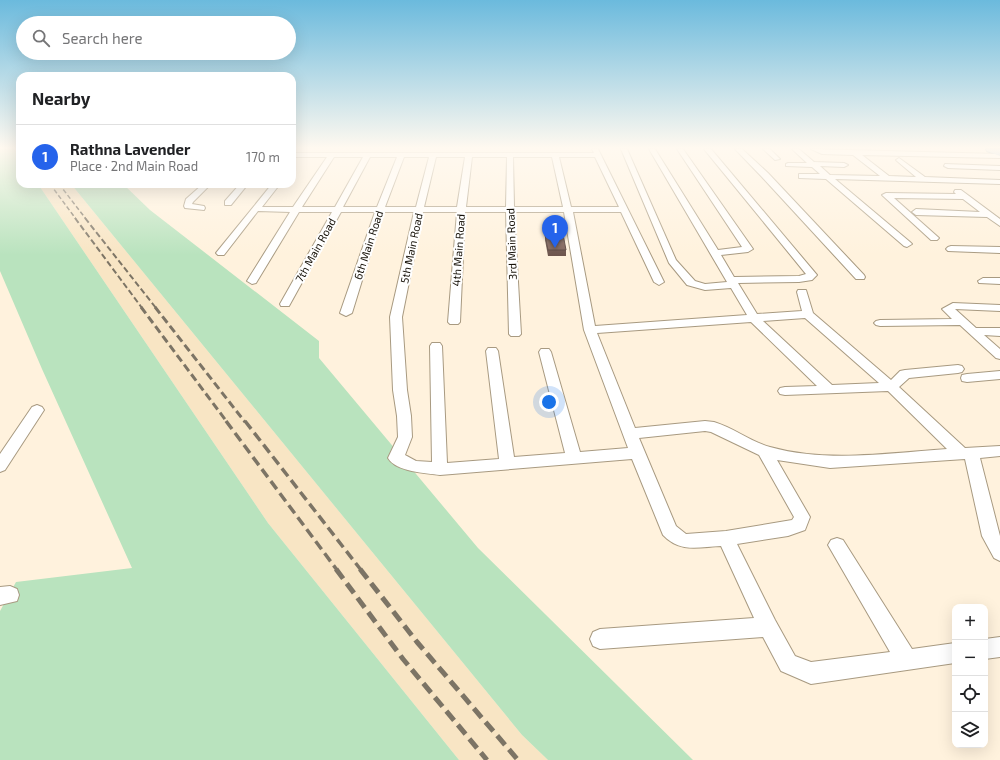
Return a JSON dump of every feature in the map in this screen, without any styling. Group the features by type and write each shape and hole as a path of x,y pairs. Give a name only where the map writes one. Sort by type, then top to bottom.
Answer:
{"street":[{"path":"252,281 312,184"},
{"name":"7th Main Road","path":"286,304 352,184"},
{"name":"6th Main Road","path":"346,313 390,184"},
{"name":"5th Main Road","path":"425,184 396,318 400,390 404,416 405,437 396,458 414,466 440,469"},
{"name":"4th Main Road","path":"454,322 461,210 465,184"},
{"name":"3rd Main Road","path":"510,184 515,334"},
{"path":"562,184 590,330 637,453 669,530 677,538 686,541 726,538 788,529 800,524 802,517 764,451"},
{"path":"613,184 659,282"},
{"path":"639,184 672,261 691,283 705,287 732,282 808,278 812,275 737,184"},
{"path":"673,184 754,318 828,388"},
{"path":"704,184 748,249 714,253"},
{"path":"774,184 860,277"},
{"path":"838,184 907,244"},
{"path":"893,184 902,192"},
{"path":"921,184 928,190"},
{"path":"948,184 1000,223"},
{"path":"200,208 188,206 189,202 203,188"},
{"path":"228,203 241,188"},
{"path":"221,252 273,188"},
{"path":"934,238 886,195 964,197"},
{"path":"256,209 625,210"},
{"path":"916,212 988,214"},
{"path":"951,249 1000,250"},
{"path":"983,280 1000,281"},
{"path":"802,292 808,314 966,453 996,536 1000,554"},
{"path":"1000,308 949,307 948,309 1000,355"},
{"path":"590,330 808,314"},
{"path":"880,323 963,322"},
{"path":"974,331 1000,332"},
{"path":"436,346 440,469 637,453"},
{"path":"492,351 507,464"},
{"path":"546,352 574,459"},
{"path":"785,391 828,388 891,387 905,374 1000,375"},
{"path":"0,466 37,410"},
{"path":"630,434 705,426 714,427 764,451 784,456 830,462 1000,451"},
{"path":"726,538 768,627 788,664 811,673 952,653"},
{"path":"837,545 907,660"},
{"path":"600,639 768,627"},
{"path":"988,649 1000,647"}],"shaded area":[{"path":"41,188 74,188 522,735 548,760 459,760 268,523"}],"green space":[{"path":"0,184 16,184 16,188 41,188 268,523 459,760 0,760 0,611 16,582 132,568 42,369 0,271"},
{"path":"74,188 127,188 150,210 319,341 319,358 478,548 693,760 548,760 522,735"}],"building":[{"path":"563,234 566,250 548,250 545,235"}],"railway":[{"path":"53,188 76,219"},
{"path":"62,188 86,219"},
{"path":"75,218 142,308"},
{"path":"85,218 156,308"},
{"path":"141,307 227,422"},
{"path":"155,307 245,422"},
{"path":"226,421 337,570"},
{"path":"245,421 361,570"},
{"path":"336,569 403,659 487,760"},
{"path":"360,569 417,642 518,760"}],"place":[{"name":"Rathna Lavender","path":"555,248"}]}
